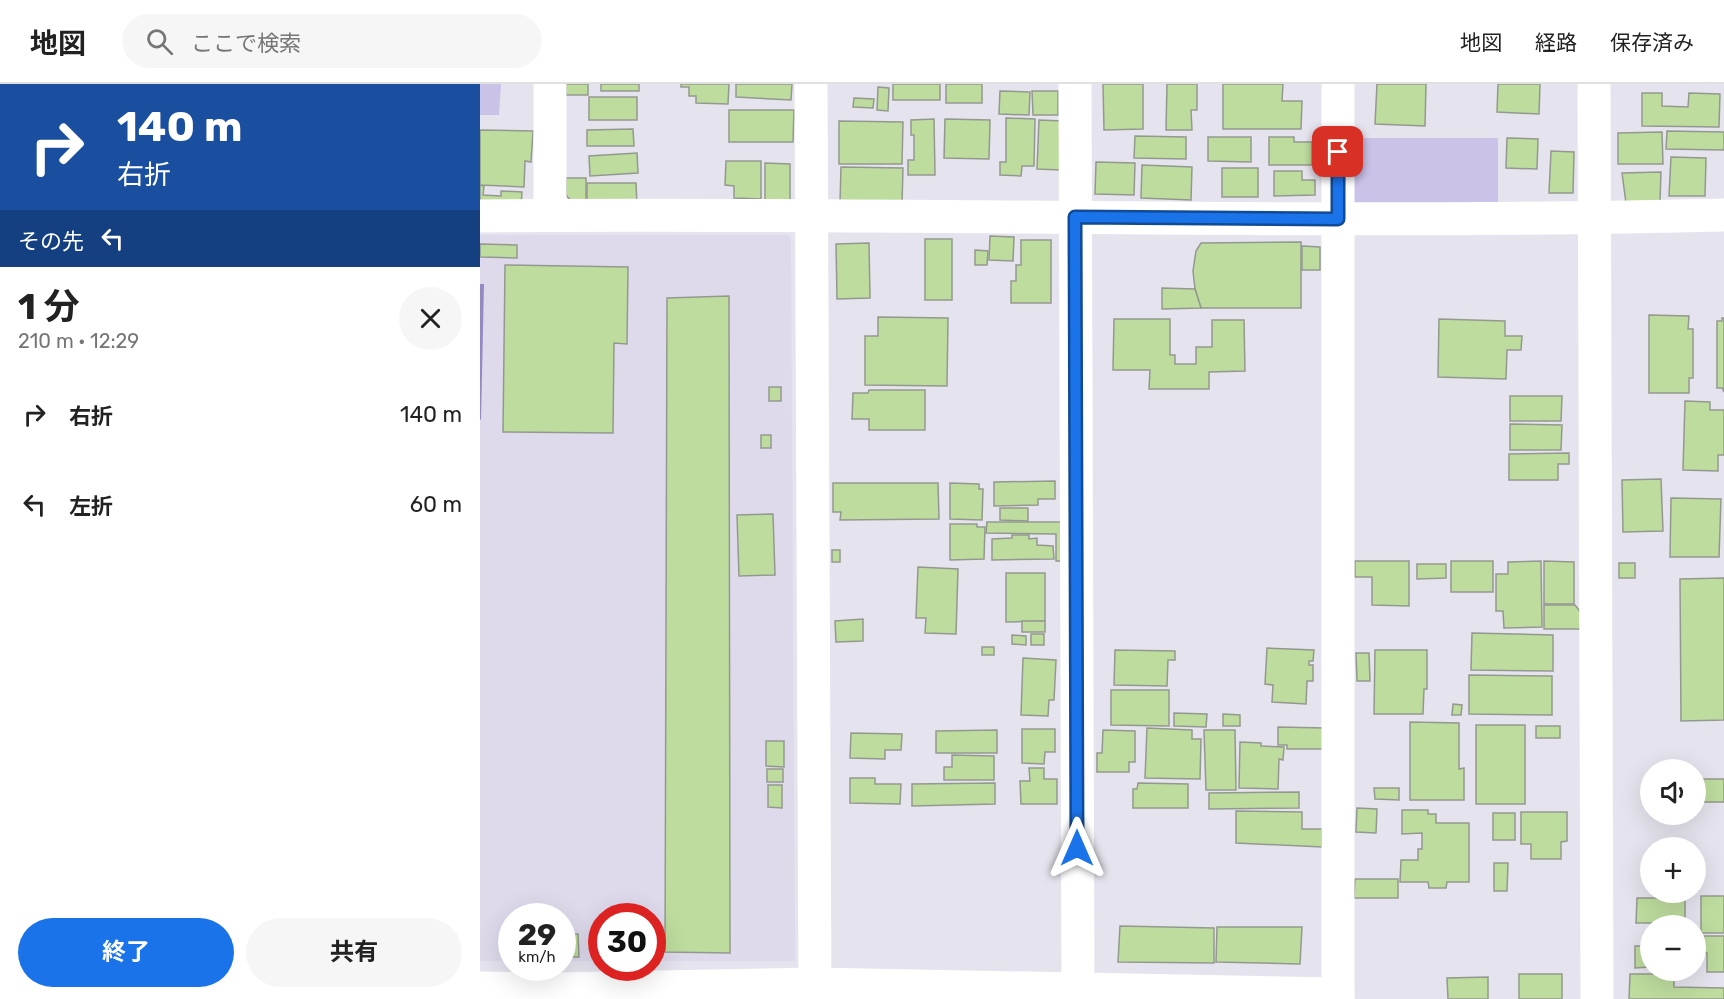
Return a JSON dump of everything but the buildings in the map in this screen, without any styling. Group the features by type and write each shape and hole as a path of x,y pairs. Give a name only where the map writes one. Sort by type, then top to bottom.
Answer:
{"street":[{"path":"550,84 550,216"},
{"path":"811,84 815,992"},
{"path":"1075,84 1078,990"},
{"path":"480,988 556,994 1078,990 1338,996 1338,84"},
{"path":"1594,84 1597,999"},
{"path":"480,216 1338,219 1594,218 1724,214"}],"shaded area":[{"path":"480,84 501,84 499,115 480,115"},
{"path":"1350,138 1498,138 1498,204 1347,205"},
{"path":"480,235 787,235 791,239 795,961 666,961 666,903 588,903 588,961 576,961 576,903 498,903 498,961 480,961"},
{"path":"480,284 484,284 481,420 480,419"}],"route":[{"path":"1077,848 1075,217 1338,219 1338,152"}]}
